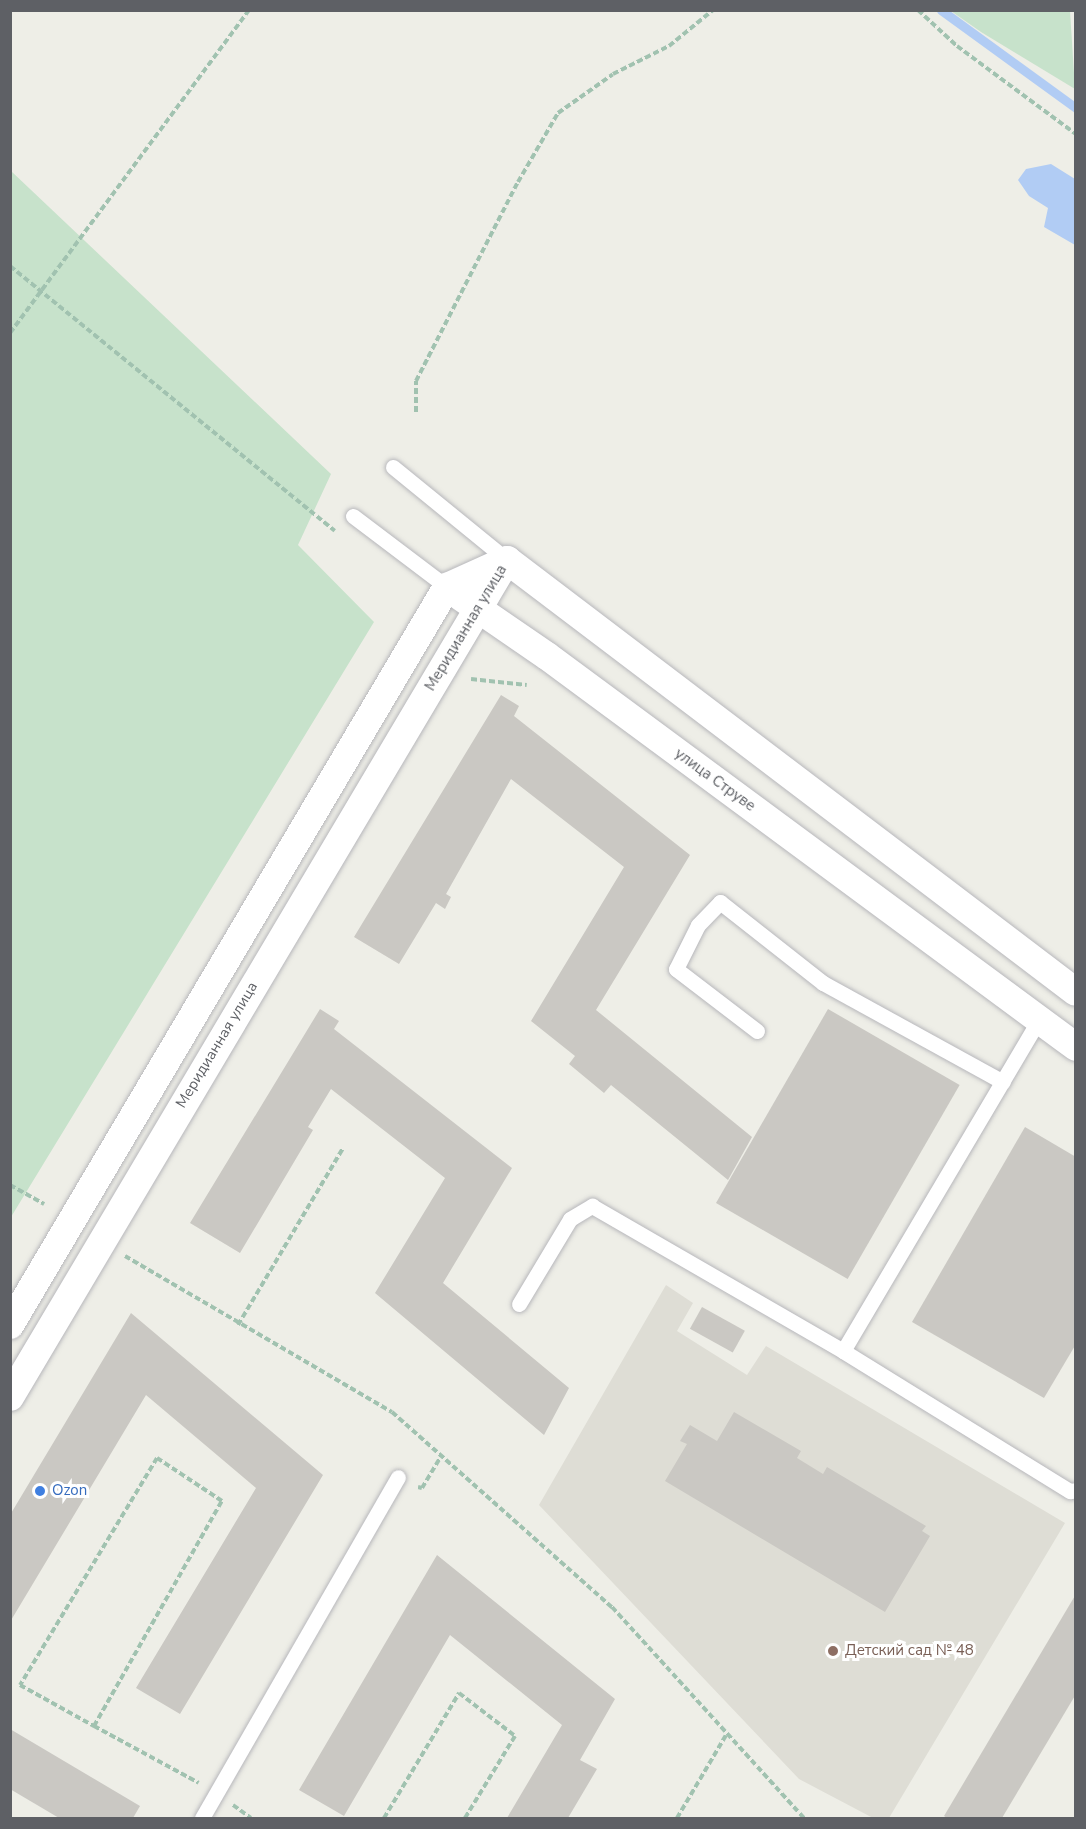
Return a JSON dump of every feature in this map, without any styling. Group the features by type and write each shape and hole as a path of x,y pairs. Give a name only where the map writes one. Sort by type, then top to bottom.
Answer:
{"street":[{"name":"Меридианная улица","path":"447,587 507,560"},
{"name":"Меридианная улица","path":"10,1397 507,560"},
{"path":"507,560 1074,989"},
{"path":"10,1326 447,587"},
{"name":"улица Струве","path":"447,587 547,656 1076,1047"}],"lane":[{"path":"393,466 507,560"},
{"name":"улица Струве","path":"353,516 447,587"},
{"path":"757,1031 676,969 698,925 720,902 823,983 1003,1082"},
{"path":"843,1351 1039,1019"},
{"path":"519,1304 570,1219 592,1206 843,1351 1070,1491 1076,1490"},
{"path":"202,1818 398,1477"}],"path":[{"path":"10,333 249,10"},
{"path":"416,412 416,381 518,182 558,113 612,74 669,46 713,10"},
{"path":"918,10 957,46 1076,134"},
{"path":"10,266 43,290 337,533"},
{"path":"471,679 527,685"},
{"path":"238,1325 343,1148"},
{"path":"10,1185 44,1204"},
{"path":"124,1256 238,1325 392,1412 612,1607 726,1735 804,1818"},
{"path":"398,1477 422,1488 442,1455"},
{"path":"94,1726 222,1502 157,1458 20,1685 94,1726 215,1792"},
{"path":"384,1818 459,1693 515,1736 465,1818"},
{"path":"677,1818 726,1735"}],"shaded area":[{"name":"Детский сад № 48","path":"666,1285 693,1303 677,1331 747,1375 766,1346 1065,1523 889,1818 873,1818 799,1779 539,1505"}],"green space":[{"path":"951,11 1070,11 1075,89 981,32"},
{"path":"11,171 331,474 298,545 374,622 11,1217"}],"water":[{"path":"1051,164 1075,179 1075,245 1044,227 1048,208 1029,196 1018,180 1026,169"}],"building":[{"path":"501,695 519,706 514,716 690,855 596,1010 752,1137 728,1180 611,1085 604,1093 569,1064 575,1056 531,1021 624,867 511,779 446,894 451,897 445,909 436,903 399,964 354,937"},
{"path":"320,1009 339,1021 334,1029 512,1168 443,1283 569,1388 544,1435 375,1293 445,1178 331,1089 308,1127 313,1130 240,1253 190,1223"},
{"path":"828,1009 960,1085 848,1279 716,1203"},
{"path":"1025,1127 1076,1157 1076,1344 1044,1398 912,1322"},
{"path":"702,1307 745,1331 733,1353 690,1329"},
{"path":"131,1313 323,1475 180,1714 136,1688 256,1488 146,1395 10,1622 10,1515"},
{"path":"734,1412 801,1451 797,1458 823,1474 827,1467 926,1526 922,1531 930,1536 885,1612 665,1481 687,1444 680,1441 690,1425 717,1441"},
{"path":"437,1555 615,1699 580,1760 597,1769 568,1818 507,1818 562,1725 450,1635 344,1816 299,1790"},
{"path":"1076,1594 1076,1694 1002,1818 947,1818 944,1816"},
{"path":"10,1729 140,1806 133,1818 59,1818 10,1789"}],"waterway":[{"path":"941,10 1076,108"}],"place":[{"name":"Ozon","path":"40,1491"},
{"name":"Детский сад № 48","path":"833,1651"}]}
